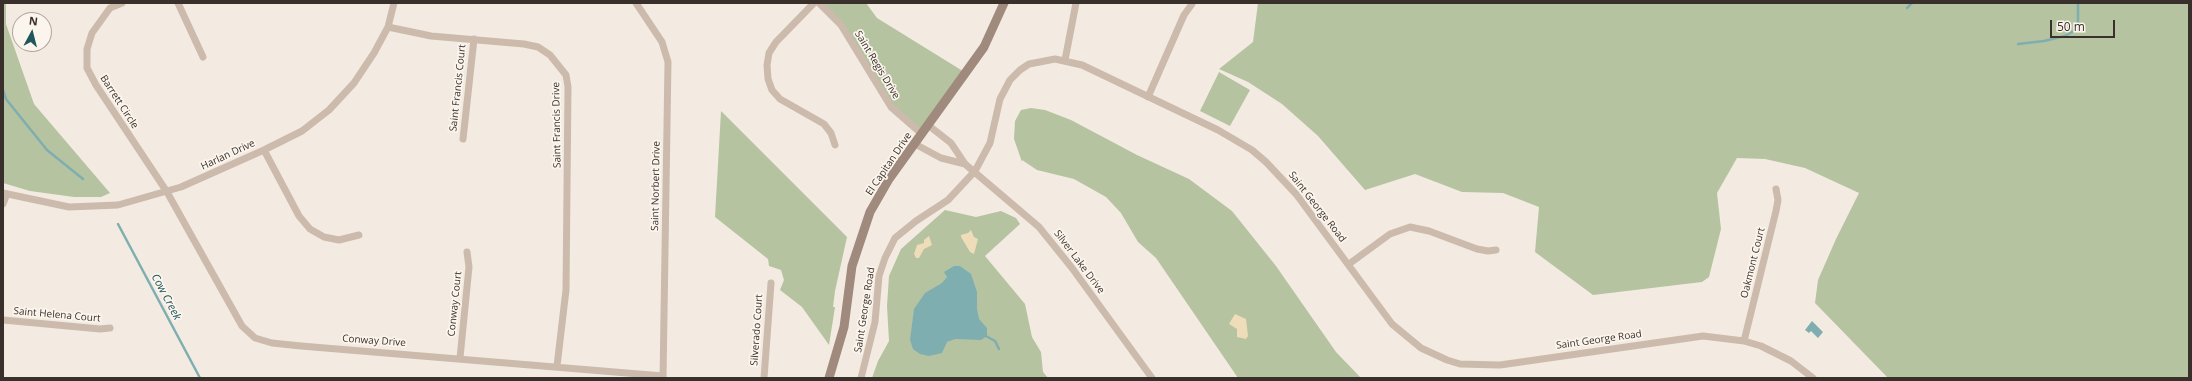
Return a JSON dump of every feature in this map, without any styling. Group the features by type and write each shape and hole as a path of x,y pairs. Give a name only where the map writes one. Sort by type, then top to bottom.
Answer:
{"street":[{"name":"Barrett Circle","path":"122,3 108,5 92,33 86,49 87,68 96,85 166,192"},
{"path":"178,3 203,57"},
{"name":"Harlan Drive","path":"5,194 69,207 118,205 181,187 264,150 302,131 329,110 354,83 374,53 388,27 394,3"},
{"name":"Saint Norbert Drive","path":"636,3 662,42 668,62 662,377"},
{"path":"814,3 776,42 769,53 767,65 768,79 772,90 780,99 824,124 831,133 835,145"},
{"name":"Saint Regis Drive","path":"819,3 841,25 891,107 922,134"},
{"name":"El Capitan Drive","path":"829,378 844,327 852,266 863,229 879,195 984,47 1004,3"},
{"path":"1066,60 1076,3"},
{"path":"1148,96 1184,15 1192,4"},
{"name":"Saint Francis Drive","path":"388,27 431,36 524,44 538,47 558,62 566,75 568,87 566,290 557,366"},
{"name":"Saint Francis Court","path":"463,139 474,39"},
{"name":"Saint George Road","path":"861,378 875,322 879,276 885,258 895,238 916,221 948,200 975,171 990,143 1000,99 1010,80 1020,70 1029,64 1044,60 1066,60 1082,65 1218,130 1247,147 1266,162 1296,194 1349,264 1382,311 1400,332 1432,354 1460,364 1500,365 1704,336 1744,341 1779,354 1813,378"},
{"path":"928,125 951,143 964,164"},
{"path":"915,144 941,158 964,164"},
{"path":"264,150 299,216 310,228 324,237 339,240 359,235"},
{"name":"Silver Lake Drive","path":"964,164 975,171 1039,227 1072,268 1152,378"},
{"name":"Oakmont Court","path":"1744,341 1776,211 1778,200 1776,189"},
{"name":"Conway Drive","path":"166,192 242,326 256,338 272,343 557,366 662,377"},
{"path":"3,204 5,194"},
{"path":"1349,264 1390,234 1410,227 1429,231 1477,249 1496,250"},
{"name":"Conway Court","path":"460,358 469,267 467,252"},
{"name":"Silverado Court","path":"764,378 771,282"},
{"name":"Saint Helena Court","path":"3,320 100,329 110,328"}],"green space":[{"path":"3,3 6,3 6,24 12,41 12,52 16,52 34,104 110,193 101,197 74,197 30,191 3,183"},
{"path":"819,3 866,3 877,18 966,73 922,134 891,107 841,25"},
{"path":"1258,3 2189,3 2189,378 1888,378 1815,303 1818,280 1859,193 1805,168 1765,159 1737,158 1717,193 1721,229 1709,277 1702,282 1593,295 1535,252 1539,207 1503,193 1462,192 1415,174 1365,190 1318,136 1282,104 1248,82 1219,69 1253,42"},
{"path":"1219,72 1250,90 1230,126 1200,111"},
{"path":"1031,108 1045,110 1071,120 1137,155 1189,179 1232,211 1276,266 1336,352 1361,378 1238,378 1156,258 1138,242 1121,213 1106,197 1074,179 1037,170 1022,160 1022,162 1014,139 1015,121 1021,110"},
{"path":"721,111 847,237 835,291 833,307 835,307 829,345 802,307 780,290 784,280 781,270 769,266 768,259 715,217"},
{"path":"945,210 976,217 1001,211 1016,218 1020,224 985,256 1025,304 1032,337 1041,352 1043,372 1048,378 872,378 878,361 889,341 887,306 889,276 901,249"}],"sand":[{"path":"971,230 974,237 978,239 974,254 970,252 961,237 961,235 968,233"},
{"path":"929,236 932,245 924,249 919,258 916,258 914,254 917,245 924,243 924,240"},
{"path":"1235,314 1246,319 1248,336 1246,339 1237,337 1237,329 1229,324"}],"water":[{"path":"954,266 960,266 971,274 977,292 977,309 979,319 987,328 987,336 981,340 955,339 947,342 942,353 929,356 920,354 913,349 910,340 914,309 925,293 942,283 947,277 944,272"},
{"path":"1812,321 1823,332 1818,338 1811,331 1809,333 1805,330"}],"waterway":[{"path":"1907,8 1912,3"},
{"path":"2018,44 2044,41 2065,36 2074,31 2078,21 2078,3"},
{"name":"Cow Creek","path":"3,90 6,99 47,150 83,179"},
{"name":"Cow Creek","path":"118,224 200,378"},
{"path":"984,335 995,341 999,349"}]}
